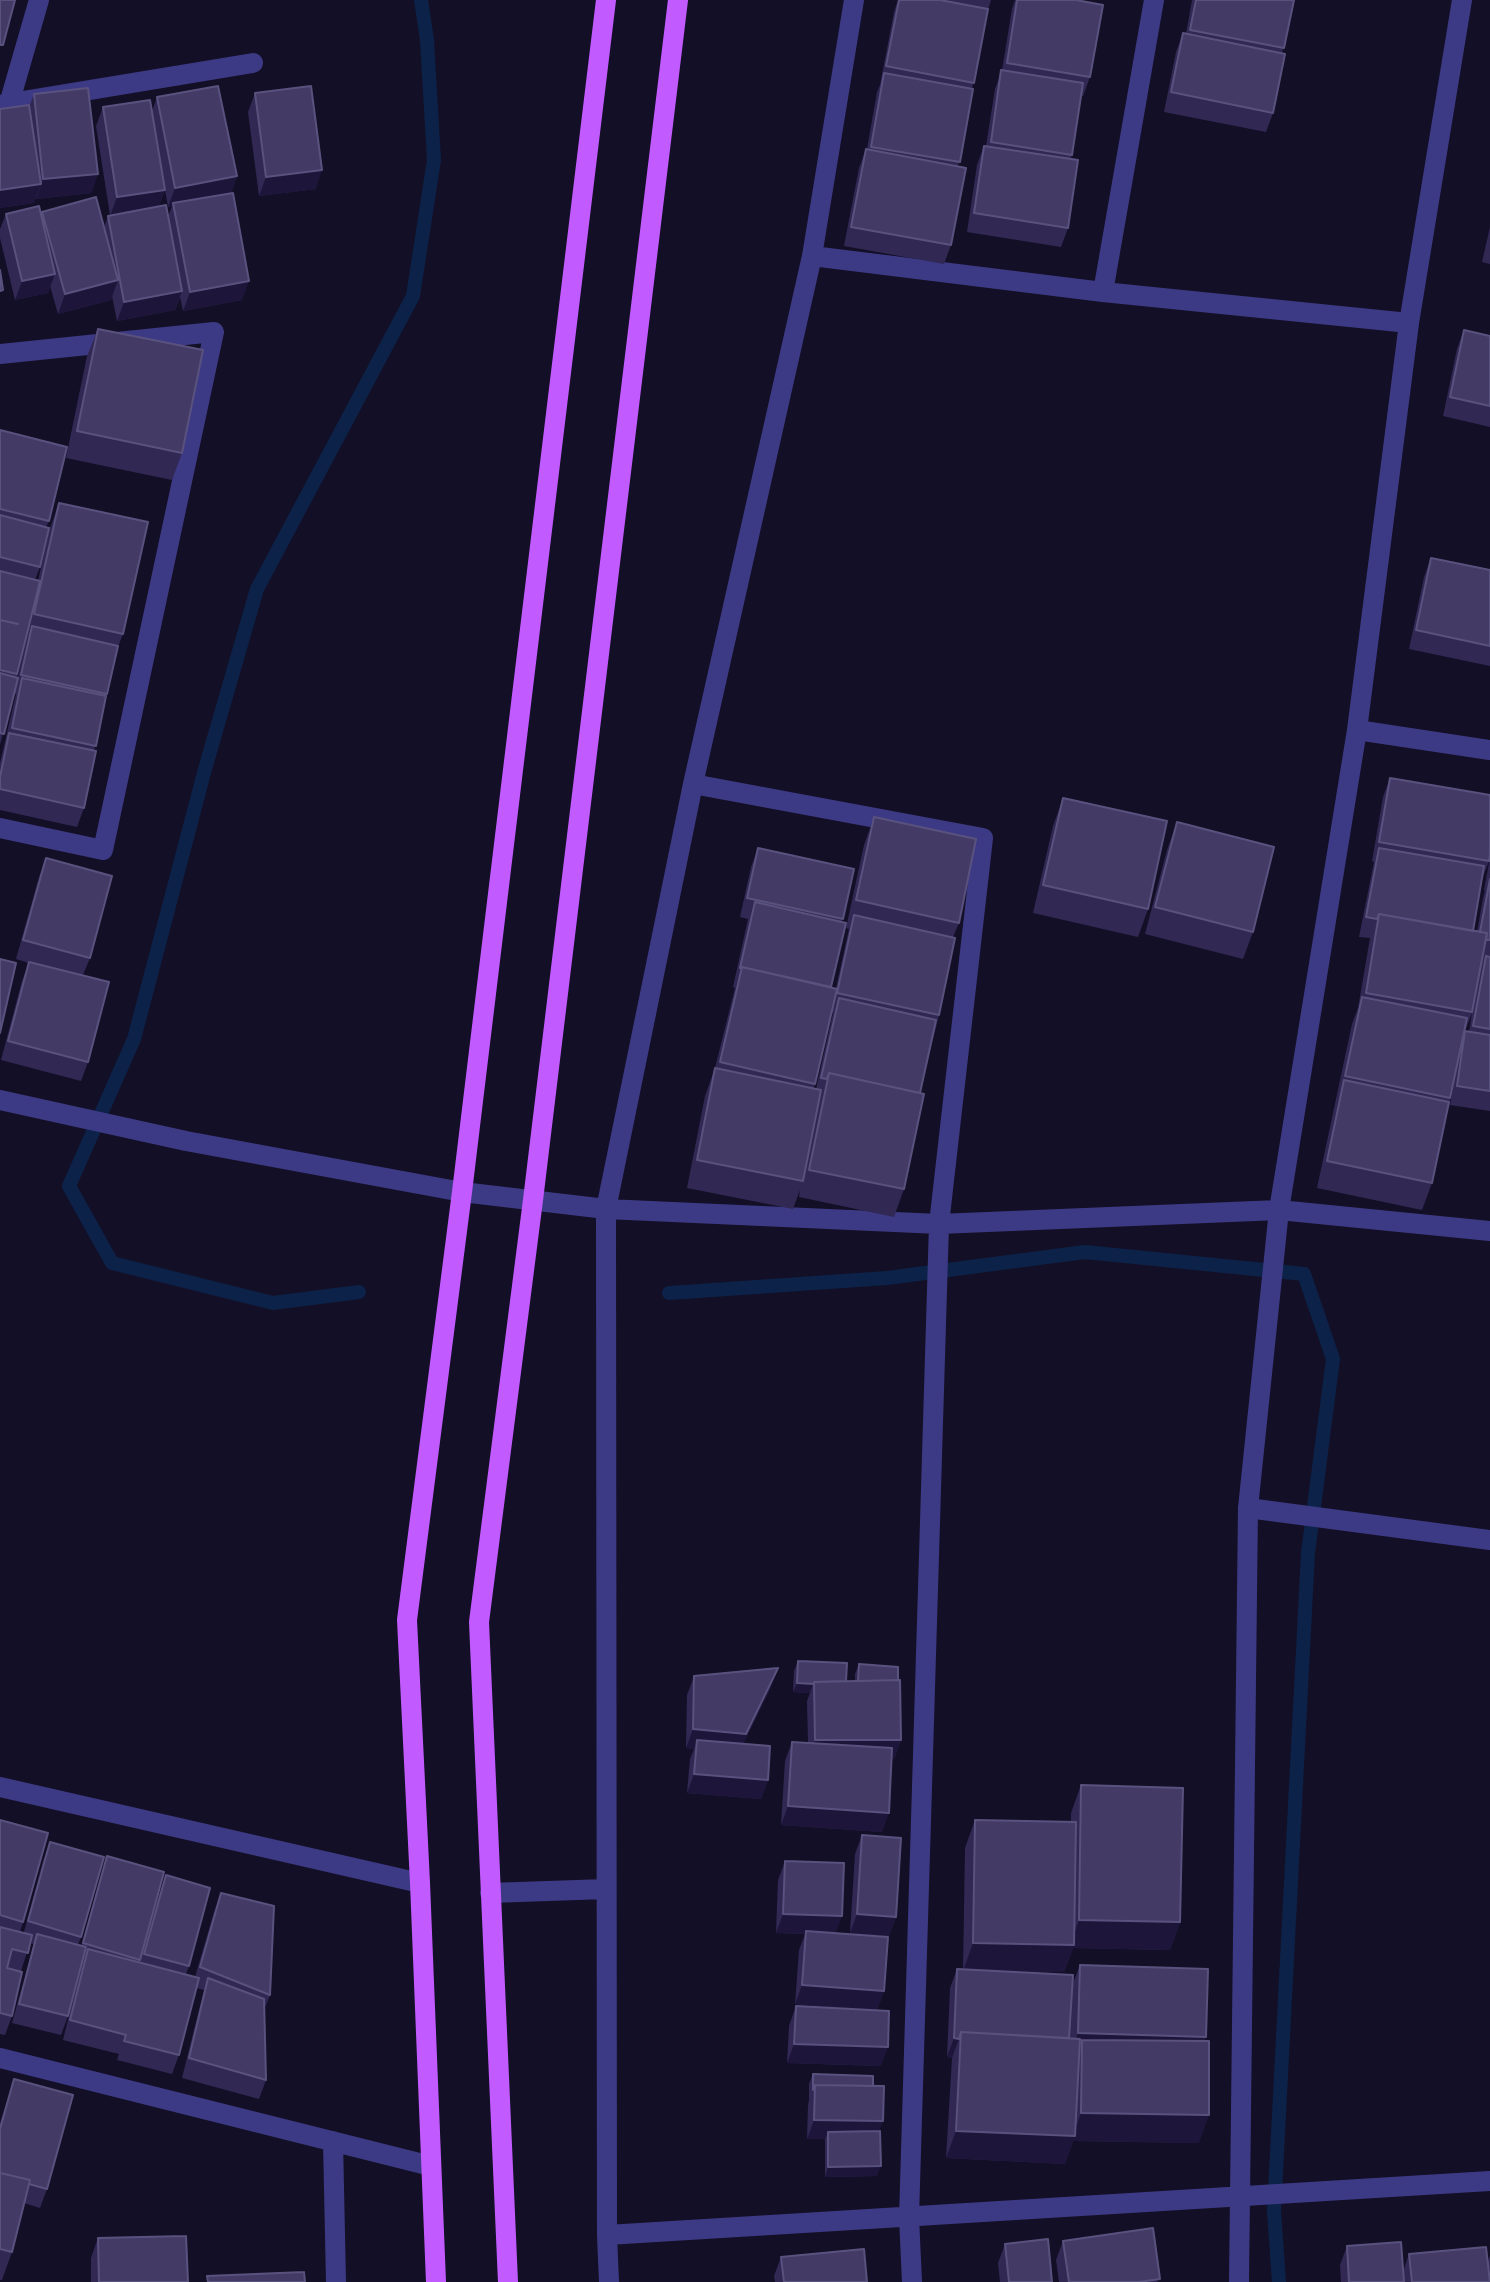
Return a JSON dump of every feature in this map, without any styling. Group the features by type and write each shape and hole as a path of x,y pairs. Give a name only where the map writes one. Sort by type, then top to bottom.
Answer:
{"main road":[{"path":"436,2282 407,1620 462,1192 606,0"},
{"path":"508,2282 479,1622 678,0"}],"street":[{"path":"39,0 4,104 253,63"},
{"path":"609,2282 606,1209 693,784 812,256 854,0"},
{"path":"1103,292 1154,0"},
{"path":"1239,2282 1248,1508 1279,1210 1357,730 1409,323 1462,0"},
{"path":"812,256 1103,292 1409,323"},
{"path":"0,354 214,332 103,850 0,828"},
{"path":"1357,730 1490,750"},
{"path":"693,784 983,838 939,1224 909,2217 912,2282"},
{"path":"0,1100 186,1141 462,1192 606,1209 939,1224 1279,1210 1490,1231"},
{"path":"1248,1508 1490,1540"},
{"path":"0,1787 420,1883"},
{"path":"490,1893 606,1889"},
{"path":"0,2058 431,2166"},
{"path":"333,2141 336,2282"},
{"path":"607,2235 1490,2181"}],"building":[{"path":"0,0 15,0 3,45 0,45"},
{"path":"899,0 940,0 988,9 974,83 886,66"},
{"path":"1017,0 1076,0 1103,5 1090,77 1007,63"},
{"path":"1196,0 1294,0 1284,48 1190,30"},
{"path":"1183,33 1285,54 1273,113 1171,92"},
{"path":"1001,70 1083,83 1072,155 991,142"},
{"path":"884,73 973,89 960,162 871,147"},
{"path":"218,86 237,176 175,188 157,97"},
{"path":"311,86 322,170 266,177 255,93"},
{"path":"88,88 98,174 43,179 34,94"},
{"path":"150,100 165,190 117,197 103,107"},
{"path":"29,105 41,184 0,190 0,109"},
{"path":"984,146 1078,160 1068,228 974,213"},
{"path":"866,149 966,168 951,245 851,227"},
{"path":"233,193 249,281 190,292 173,203"},
{"path":"96,197 118,280 65,294 42,212"},
{"path":"166,205 182,291 124,302 108,216"},
{"path":"39,206 55,274 22,281 6,214"},
{"path":"98,329 203,350 182,453 77,431"},
{"path":"1464,330 1490,336 1490,406 1450,397"},
{"path":"0,430 67,447 49,521 0,509"},
{"path":"59,503 148,522 123,634 34,614"},
{"path":"0,515 49,528 40,567 0,557"},
{"path":"1431,558 1490,570 1490,646 1416,630"},
{"path":"0,571 40,581 17,674 0,670"},
{"path":"32,626 118,646 107,694 21,675"},
{"path":"0,673 18,678 4,734 0,733"},
{"path":"22,678 106,696 96,746 12,728"},
{"path":"9,733 96,751 84,808 0,789"},
{"path":"1390,778 1490,795 1489,861 1379,842"},
{"path":"1063,798 1167,821 1148,909 1043,885"},
{"path":"874,817 976,839 959,923 856,900"},
{"path":"1177,822 1274,847 1253,932 1155,907"},
{"path":"758,848 854,869 843,919 747,898"},
{"path":"1379,848 1484,866 1473,931 1379,914 1377,919 1366,917"},
{"path":"46,858 112,876 90,958 23,940"},
{"path":"1490,879 1490,940 1486,940 1487,933 1480,932"},
{"path":"755,902 846,923 831,987 740,968"},
{"path":"1379,914 1487,933 1472,1012 1366,993"},
{"path":"854,915 955,938 939,1015 837,993"},
{"path":"1486,956 1490,957 1490,1029 1473,1026"},
{"path":"0,959 16,963 0,1033"},
{"path":"29,962 109,982 88,1062 8,1041"},
{"path":"742,967 837,989 815,1084 720,1062"},
{"path":"1362,997 1467,1018 1450,1098 1345,1076"},
{"path":"839,998 936,1020 920,1093 829,1073 827,1079 821,1078"},
{"path":"1465,1031 1490,1035 1490,1091 1457,1086"},
{"path":"715,1068 821,1090 803,1181 697,1160"},
{"path":"829,1073 924,1094 904,1189 809,1170"},
{"path":"1344,1080 1449,1102 1432,1183 1327,1161"},
{"path":"798,1661 847,1663 846,1681 797,1683"},
{"path":"859,1664 898,1667 898,1680 858,1681"},
{"path":"778,1668 746,1734 693,1729 694,1676"},
{"path":"900,1680 901,1740 815,1740 814,1682"},
{"path":"697,1740 770,1746 768,1780 694,1774"},
{"path":"792,1742 892,1748 889,1813 788,1806"},
{"path":"1081,1785 1183,1788 1180,1922 1079,1920"},
{"path":"0,1820 48,1833 23,1922 0,1915"},
{"path":"975,1820 1076,1822 1074,1945 973,1943"},
{"path":"862,1835 901,1838 896,1917 857,1914"},
{"path":"50,1842 104,1857 81,1937 28,1921"},
{"path":"107,1856 164,1872 140,1960 83,1943"},
{"path":"785,1861 844,1863 842,1916 783,1914"},
{"path":"166,1875 210,1888 189,1966 144,1954"},
{"path":"221,1893 274,1906 270,1995 200,1967"},
{"path":"0,1927 32,1935 28,1953 12,1949 7,1968 22,1972 12,2016 0,2013"},
{"path":"806,1931 888,1937 884,1991 802,1985"},
{"path":"37,1934 86,1947 68,2016 19,2004"},
{"path":"88,1949 199,1978 179,2055 124,2041 126,2035 70,2020"},
{"path":"1080,1965 1208,1969 1206,2037 1078,2033"},
{"path":"957,1969 1073,1975 1069,2038 961,2032 959,2039 954,2038"},
{"path":"208,1978 264,1999 266,2080 189,2058"},
{"path":"796,2006 889,2011 888,2047 794,2044"},
{"path":"961,2032 1080,2039 1075,2136 956,2131"},
{"path":"1082,2040 1209,2041 1209,2115 1081,2113"},
{"path":"813,2074 873,2076 873,2086 815,2085 813,2090"},
{"path":"14,2079 73,2095 47,2189 29,2184 30,2180 0,2173 0,2129"},
{"path":"815,2085 884,2086 883,2121 814,2120"},
{"path":"880,2131 881,2166 828,2167 828,2132"},
{"path":"0,2173 30,2180 12,2252 0,2249"},
{"path":"1153,2228 1160,2279 1069,2282 1063,2241"},
{"path":"186,2236 188,2282 99,2282 98,2238"},
{"path":"1048,2239 1052,2282 1009,2282 1005,2244"},
{"path":"1401,2242 1404,2282 1349,2282 1347,2246"},
{"path":"1486,2247 1490,2282 1412,2282 1409,2254"},
{"path":"864,2249 867,2282 784,2282 781,2257"},
{"path":"304,2272 305,2282 208,2282 207,2276"}],"waterway":[{"path":"359,1292 273,1303 112,1263 69,1186 134,1039 205,769 257,589 413,296 434,160 427,40 421,0"},
{"path":"669,1293 887,1278 1085,1252 1304,1274 1333,1359 1308,1553 1274,2211 1279,2282"}]}
